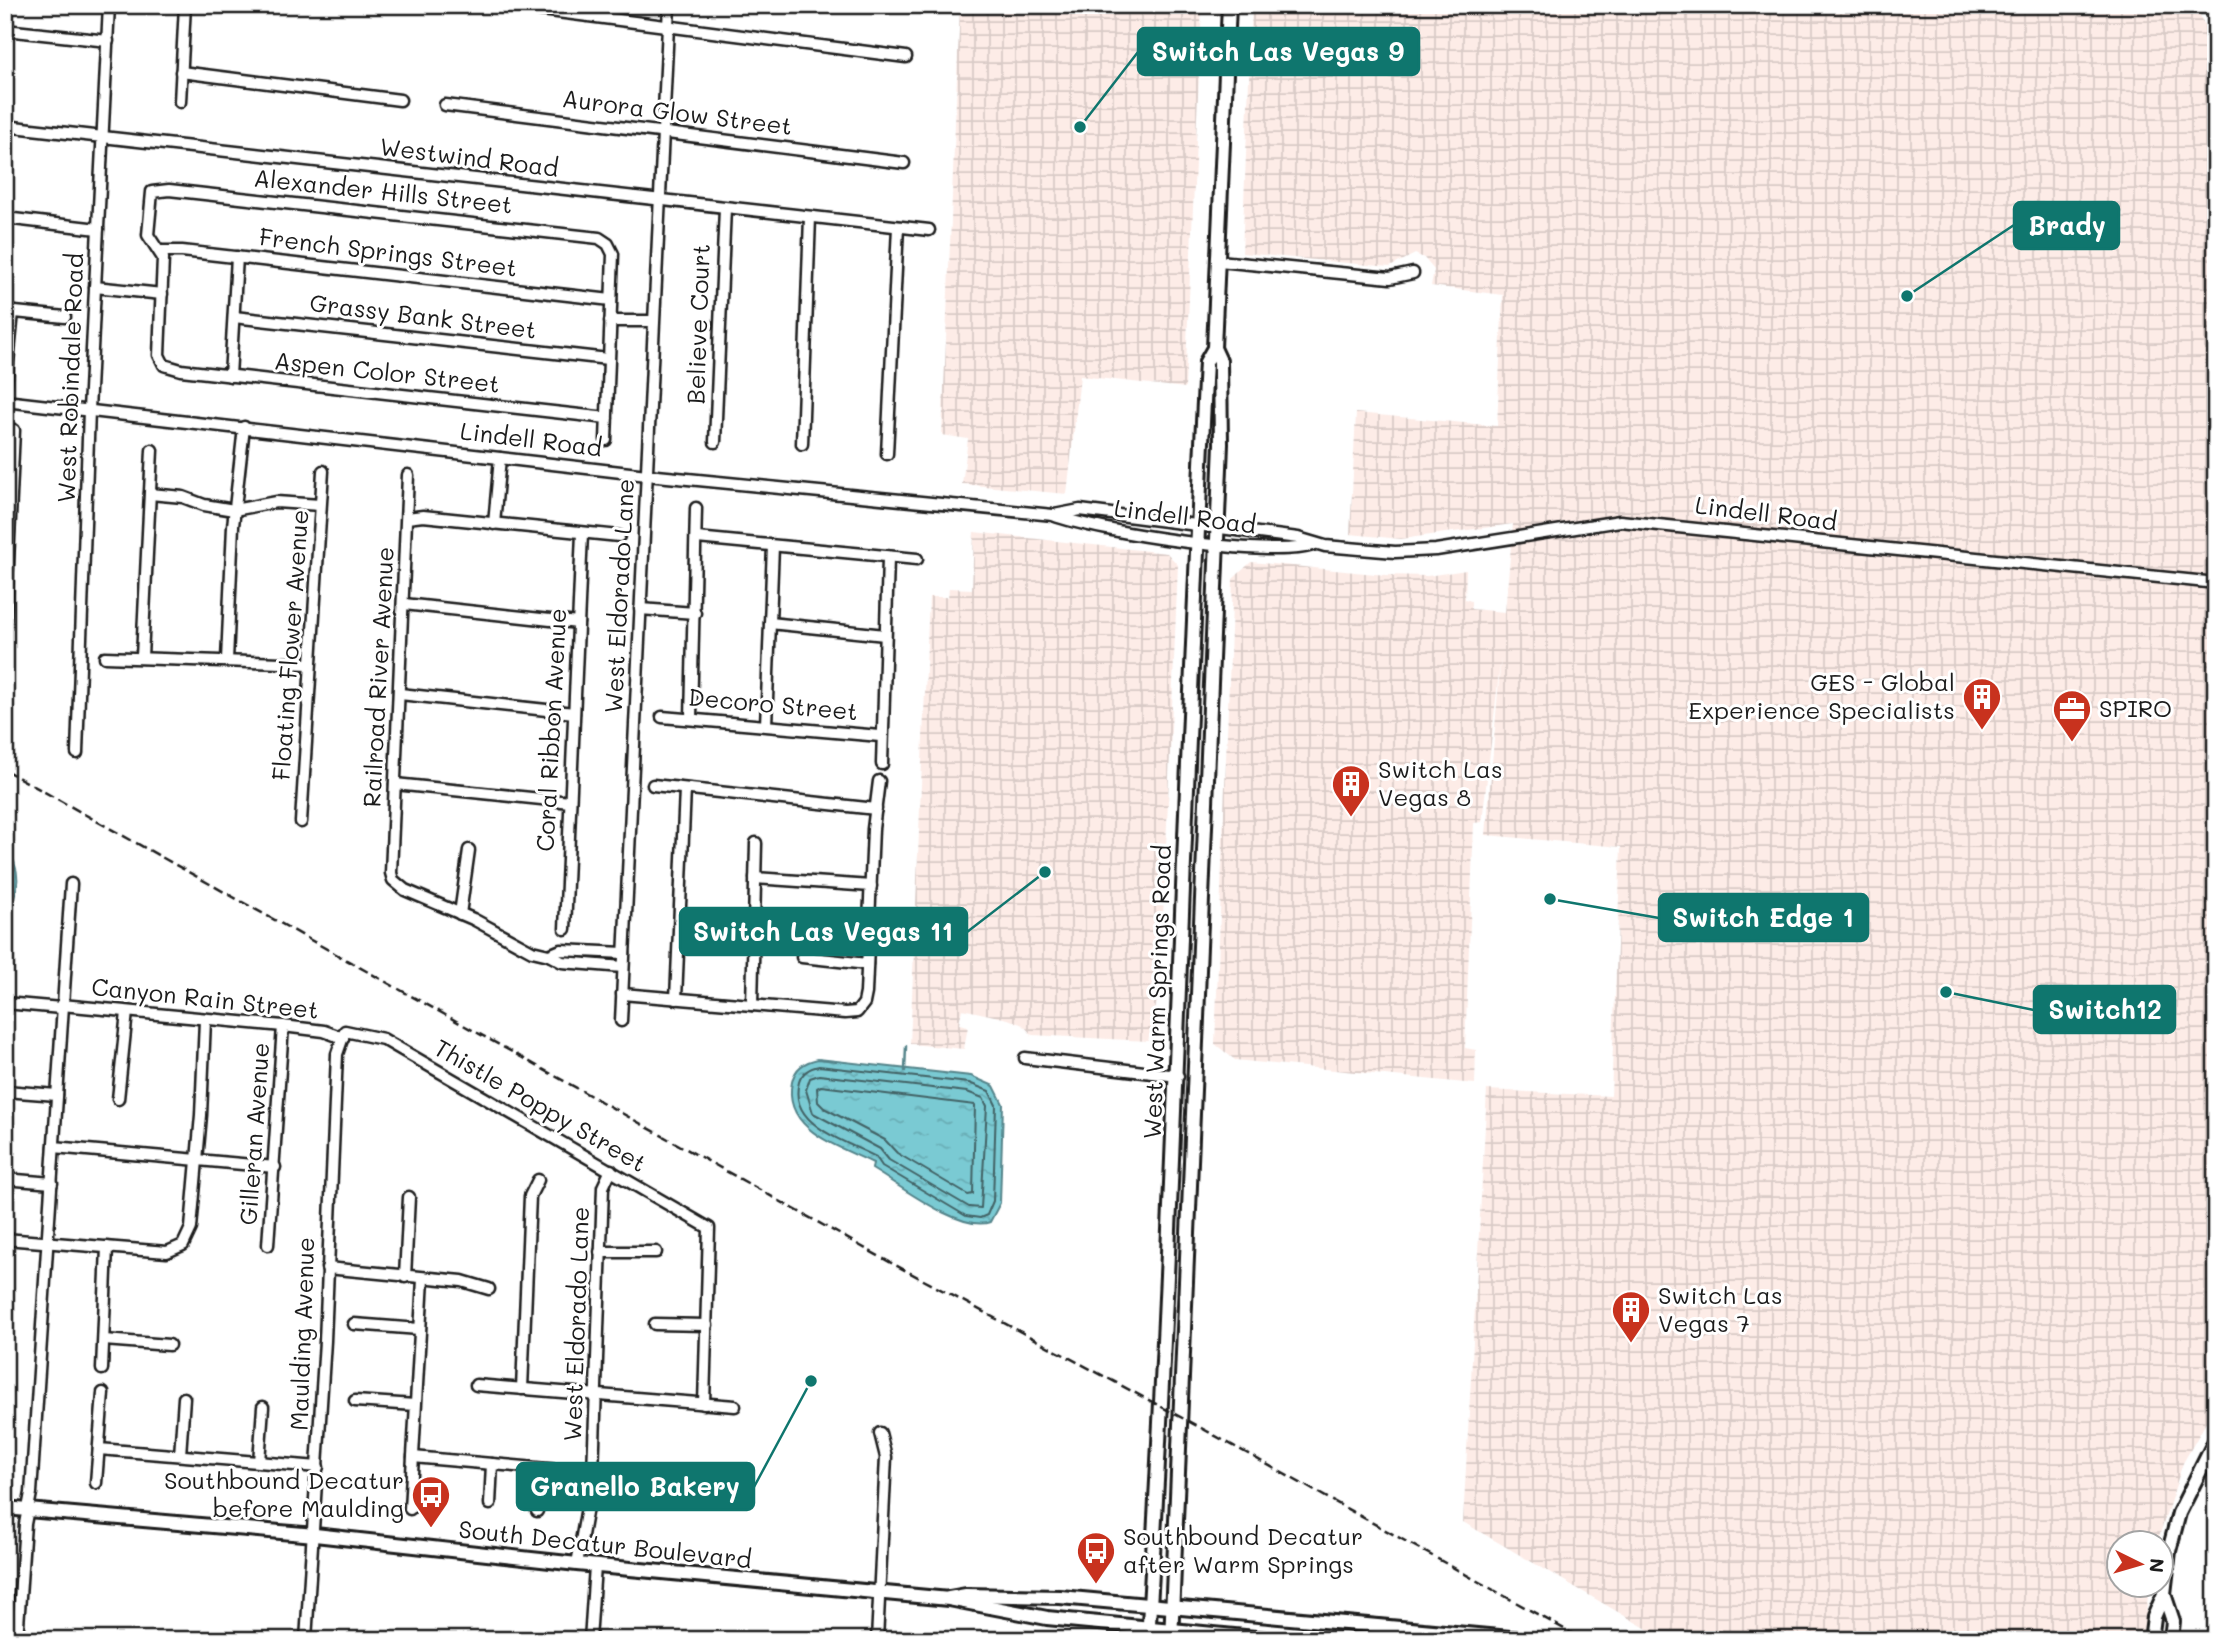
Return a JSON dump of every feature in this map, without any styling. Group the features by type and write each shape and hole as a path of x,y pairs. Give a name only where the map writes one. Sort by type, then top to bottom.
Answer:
{"main road":[{"name":"West Warm Springs Road","path":"1149,1634 1178,1076 1196,541 1206,362 1214,348 1229,5"},
{"path":"2210,5 2216,17"},
{"name":"West Warm Springs Road","path":"1172,1635 1218,527 1220,361 1214,348"},
{"path":"2175,1530 2179,1513 2216,1439"},
{"name":"South Decatur Boulevard","path":"5,1508 315,1535 595,1566 949,1598 1047,1618 1149,1634 1276,1640"},
{"name":"South Decatur Boulevard","path":"949,1598 966,1595 1060,1597 1532,1640"},
{"path":"2151,1640 2154,1617 2161,1600"},
{"path":"2166,1600 2173,1621 2171,1640"}],"street":[{"name":"West Robindale Road","path":"77,753 89,410 109,5"},
{"path":"180,102 185,5"},
{"path":"503,5 906,57"},
{"name":"West Eldorado Lane","path":"621,1021 669,5"},
{"path":"5,30 108,41"},
{"path":"181,72 400,100"},
{"name":"Aurora Glow Street","path":"445,105 904,163"},
{"name":"Westwind Road","path":"5,126 929,230"},
{"name":"Alexander Hills Street","path":"161,251 148,235 152,192 169,190 390,213 599,238 608,244 613,254 611,300"},
{"name":"Believe Court","path":"715,442 725,208"},
{"path":"802,444 810,217"},
{"path":"5,218 98,229"},
{"path":"887,454 898,227"},
{"path":"96,287 162,294 161,251"},
{"name":"French Springs Street","path":"161,251 237,257 611,300"},
{"path":"230,376 237,257"},
{"path":"1219,261 1390,278 1413,274"},
{"name":"Aspen Color Street","path":"162,294 159,355 164,365 181,370 607,418"},
{"path":"606,440 611,300"},
{"path":"5,394 9,311 65,317"},
{"name":"Grassy Bank Street","path":"233,317 608,359"},
{"path":"610,321 653,321"},
{"name":"Lindell Road","path":"5,401 647,475 1054,515 1080,525 1216,544 1296,551 1313,545"},
{"path":"227,660 234,510 244,427"},
{"path":"5,628 9,467 14,430"},
{"path":"142,657 152,450"},
{"path":"494,524 500,458"},
{"name":"Floating Flower Avenue","path":"301,822 323,471"},
{"name":"Railroad River Avenue","path":"408,475 391,873 393,880 429,903 460,914"},
{"path":"150,494 183,497 204,505 234,510 276,502 320,505"},
{"path":"691,718 696,508"},
{"name":"Lindell Road","path":"1054,515 1080,510 1297,538 1313,545 1395,552 1436,550 1620,521 2216,583"},
{"path":"407,518 422,516 620,536"},
{"name":"Coral Ribbon Avenue","path":"565,929 582,533"},
{"path":"697,538 916,559"},
{"path":"766,725 773,546"},
{"path":"882,764 880,736 888,558"},
{"path":"404,604 578,623"},
{"path":"640,609 695,613"},
{"path":"770,622 885,635"},
{"path":"106,657 310,664"},
{"path":"400,694 574,713"},
{"name":"Decoro Street","path":"663,717 880,736"},
{"path":"622,994 857,1012 864,1003 879,781"},
{"path":"395,784 570,802"},
{"path":"653,785 876,809"},
{"path":"676,999 685,789"},
{"path":"751,1005 756,843"},
{"path":"469,850 460,914 531,951 549,955 562,962 623,967"},
{"path":"755,878 871,886"},
{"path":"17,1640 48,1243 71,884"},
{"path":"549,955 561,950 624,953"},
{"path":"802,957 867,964"},
{"name":"Canyon Rain Street","path":"5,1003 283,1026 344,1035"},
{"path":"118,1100 127,1012"},
{"path":"5,1239 167,1252 183,1245 191,1228 205,1020"},
{"name":"Gilleran Avenue","path":"268,1245 283,1026"},
{"name":"Thistle Poppy Street","path":"344,1035 383,1040 709,1228 707,1325"},
{"name":"Maulding Avenue","path":"306,1640 315,1535 337,1054 344,1035"},
{"path":"1025,1058 1178,1076"},
{"path":"5,1091 57,1095"},
{"path":"54,1147 275,1167"},
{"name":"West Eldorado Lane","path":"577,1564 593,1473 603,1186 611,1170"},
{"path":"5,1178 52,1183"},
{"path":"522,1389 530,1196 538,1181"},
{"path":"405,1277 409,1197"},
{"path":"102,1369 107,1247"},
{"path":"600,1252 656,1252"},
{"path":"327,1268 462,1281 489,1289"},
{"path":"410,1509 423,1279"},
{"path":"354,1324 419,1329"},
{"path":"655,1324 707,1325 704,1404"},
{"path":"104,1340 169,1345"},
{"path":"476,1385 735,1406"},
{"path":"96,1483 103,1393"},
{"path":"180,1455 184,1398"},
{"path":"355,1402 415,1405"},
{"path":"258,1462 263,1407"},
{"path":"877,1640 886,1457 880,1433"},
{"path":"99,1449 318,1467"},
{"path":"412,1457 593,1473"},
{"path":"489,1504 492,1464"},
{"path":"537,1511 540,1469"},
{"path":"590,1640 595,1566"}],"shaded area":[{"path":"960,5 1202,5 1185,388 1080,376 1067,494 962,484 968,439 942,435"},
{"path":"2195,5 2216,49 2216,1405 2183,1463 2161,1530 2106,1530 2106,1600 2147,1600 2143,1640 1666,1640 1463,1522 1487,1090 1611,1096 1621,847 1486,835 1501,656 1482,822 1474,823 1465,1048 1476,1050 1475,1084 1235,1060 1215,1044 1233,579 1251,562 1386,575 1427,576 1466,570 1465,599 1471,601 1471,609 1505,612 1513,524 1401,539 1350,534 1356,413 1497,426 1503,295 1431,286 1434,270 1424,258 1415,254 1390,267 1242,253 1252,7"},
{"path":"974,532 1167,553 1178,565 1160,989 1148,1041 1032,1035 1023,1025 1008,1019 962,1009 959,1024 968,1026 964,1049 910,1044 929,597 948,597 949,588 972,589"}],"water":[{"path":"5,846 17,871 17,888 5,912"},
{"path":"818,1059 971,1076 994,1086 1003,1104 1000,1203 990,1222 978,1224 963,1221 930,1206 872,1169 873,1163 830,1143 804,1124 791,1099 792,1082 801,1066"}],"waterway":[{"path":"905,1071 906,1046"}],"railway":[{"path":"5,770 884,1259 1203,1429 1584,1640"}],"place":[{"name":"Switch Las Vegas 9","path":"1080,127"},
{"name":"Brady","path":"1907,296"},
{"name":"GES - Global Experience Specialists","path":"1982,731"},
{"name":"SPIRO","path":"2072,743"},
{"name":"Switch Las Vegas 8","path":"1351,818"},
{"name":"Switch Las Vegas 11","path":"1045,872"},
{"name":"Switch Edge 1","path":"1550,899"},
{"name":"Switch12","path":"1946,992"},
{"name":"Switch Las Vegas 7","path":"1631,1344"},
{"name":"Granello Bakery","path":"811,1381"},
{"name":"Southbound Decatur before Maulding","path":"431,1529"},
{"name":"Southbound Decatur after Warm Springs","path":"1096,1585"}]}
